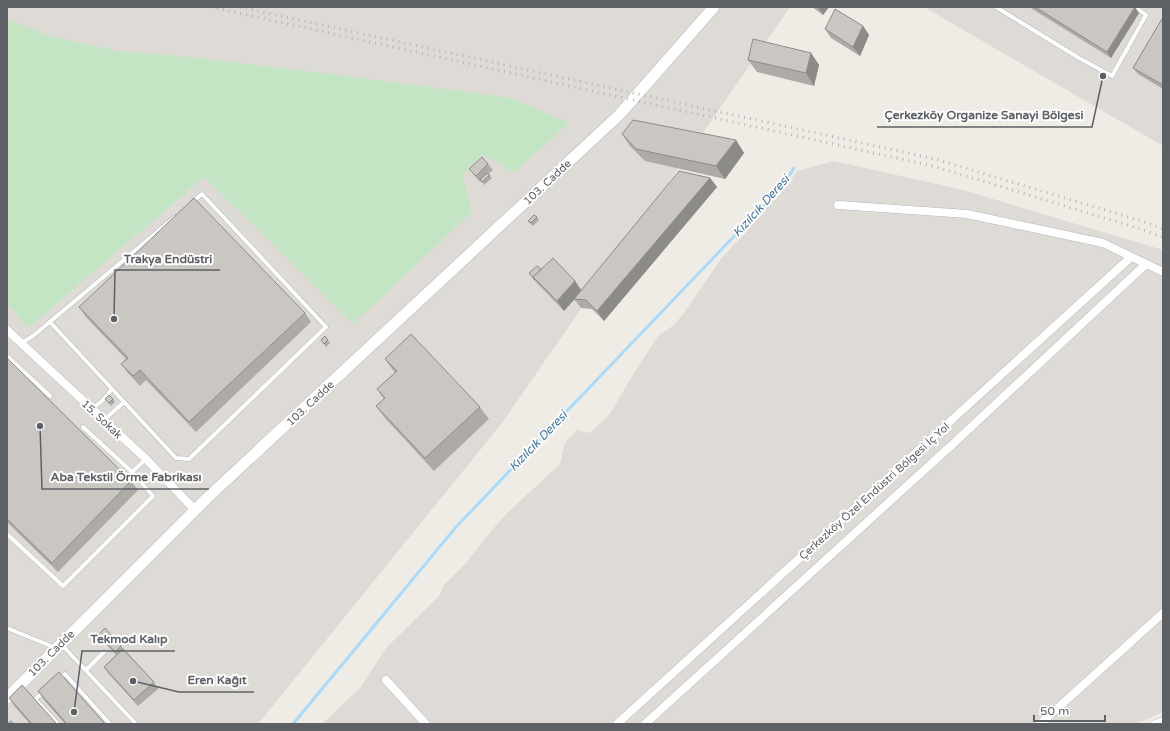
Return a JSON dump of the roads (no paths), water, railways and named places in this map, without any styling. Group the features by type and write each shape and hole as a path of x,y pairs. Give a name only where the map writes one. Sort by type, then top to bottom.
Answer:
{"street":[{"name":"103. Cadde","path":"7,698 23,686 59,646 195,510 619,115 714,7"},
{"path":"838,205 967,214 1103,243 1163,272"},
{"name":"Çerkezköy Özel Endüstri Bölgesi İç Yol","path":"617,724 1131,257"},
{"name":"Çerkezköy Özel Endüstri Bölgesi İç Yol","path":"645,724 954,443 1146,264"},
{"name":"15. Sokak","path":"7,330 146,459 195,510"},
{"path":"1040,724 1163,613"},
{"path":"386,680 426,724"},
{"path":"1155,724 1163,721"}],"lane":[{"path":"996,7 1079,58 1112,76 1146,15 1135,7"},
{"path":"50,322 176,458 188,459 326,327 202,194 190,204"},
{"path":"21,344 33,336 178,215"},
{"path":"7,356 50,396"},
{"path":"92,409 103,400 112,389"},
{"path":"104,421 124,402"},
{"path":"7,534 63,586 154,496 132,472 83,427"},
{"path":"132,472 146,459"},
{"path":"7,628 59,646 86,670 136,724"},
{"path":"86,670 104,652"},
{"path":"59,679 65,674 110,724"},
{"path":"35,700 47,689"},
{"path":"30,694 58,724"}],"waterway":[{"name":"Kızılcık Deresi","path":"293,724 456,527 784,184 794,168"}],"railway":[{"path":"211,7 933,166 1163,237"},
{"path":"240,7 935,159 1148,223 1163,229"}],"place":[{"name":"Çerkezköy Organize Sanayi Bölgesi","path":"1103,76"},
{"name":"Trakya Endüstri","path":"114,319"},
{"name":"Aba Tekstil Örme Fabrikası","path":"40,426"},
{"name":"Eren Kağıt","path":"133,681"},
{"name":"Tekmod Kalıp","path":"74,712"}]}
